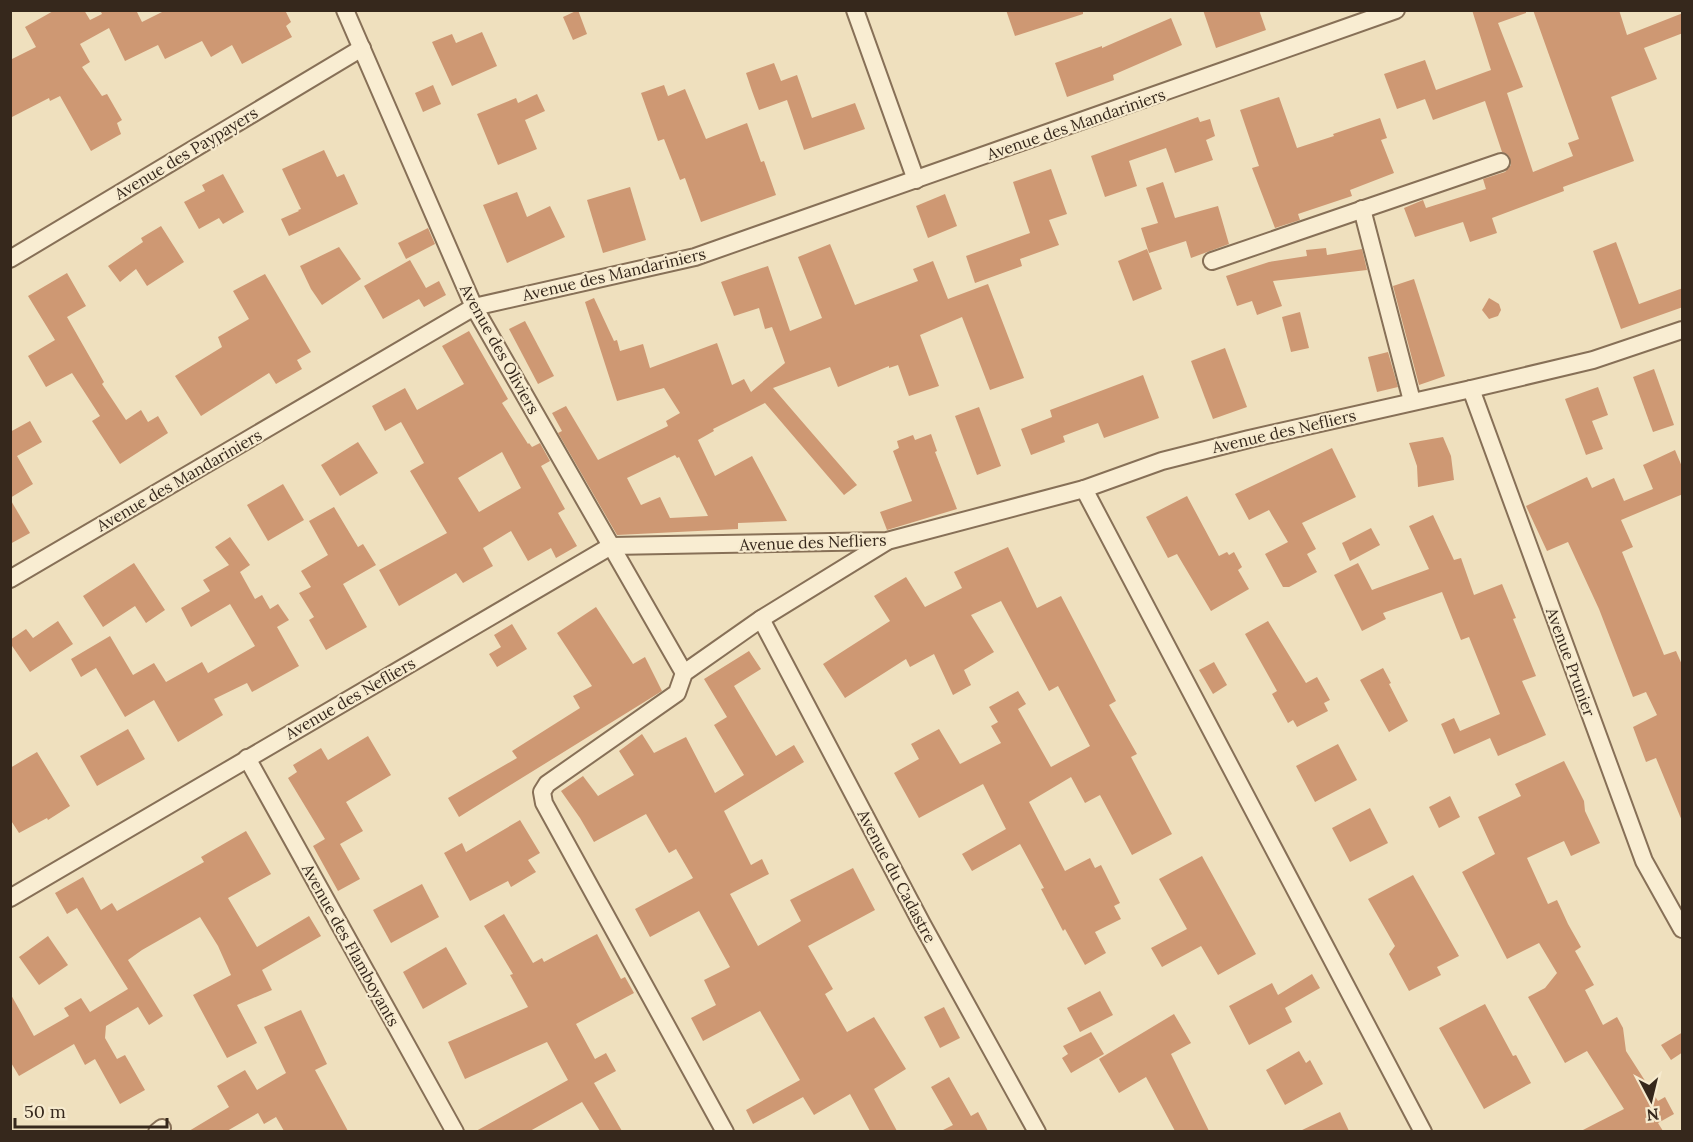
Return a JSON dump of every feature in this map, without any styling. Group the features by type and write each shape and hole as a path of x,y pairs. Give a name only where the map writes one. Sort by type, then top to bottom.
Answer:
{"street":[{"name":"Avenue des Oliviers","path":"345,10 474,307 684,673"},
{"path":"855,10 916,180"},
{"name":"Avenue des Mandariniers","path":"10,579 474,307 695,257 1396,10"},
{"name":"Avenue des Paypayers","path":"10,259 362,48"},
{"path":"1212,261 1501,162"},
{"path":"1362,209 1412,401"},
{"name":"Avenue des Nefliers","path":"10,898 611,546 887,541 1084,489 1162,461 1593,360 1683,330"},
{"name":"Avenue Prunier","path":"1471,389 1644,861 1683,929"},
{"path":"1084,489 1423,1131"},
{"path":"725,1131 542,796 547,784 677,693 684,673 761,619 887,541"},
{"name":"Avenue du Cadastre","path":"761,619 922,924 1037,1131"},
{"name":"Avenue des Flamboyants","path":"247,758 455,1131"}],"building":[{"path":"55,10 84,10 90,20 102,14 100,10 140,10 137,12 142,22 166,10 285,10 291,22 286,26 292,37 242,64 232,45 211,57 202,41 165,59 158,45 125,61 109,28 80,44 90,62 82,67 102,96 107,94 122,120 117,123 121,134 91,151 60,96 50,101 49,98 10,118 10,60 36,47 25,27"},
{"path":"578,10 587,34 573,40 563,17"},
{"path":"1006,10 1083,10 1083,14 1015,36"},
{"path":"1203,10 1259,10 1266,30 1216,48"},
{"path":"1472,10 1526,10 1526,13 1498,23 1523,87 1507,93 1533,172 1573,156 1568,143 1579,139 1533,10 1619,10 1627,35 1683,13 1683,33 1644,48 1657,79 1611,97 1634,161 1563,187 1564,191 1492,218 1497,233 1470,242 1463,222 1415,237 1404,208 1423,200 1426,208 1486,189 1483,179 1505,172 1511,165 1508,155 1502,152 1485,101 1433,120 1425,99 1397,109 1384,74 1425,60 1436,90 1491,70"},
{"path":"1171,18 1182,45 1113,75 1114,80 1067,97 1055,63 1102,46 1102,48"},
{"path":"482,32 497,66 452,86 432,42 452,34 456,43"},
{"path":"774,63 781,81 797,75 812,118 855,103 865,129 804,150 787,100 759,110 752,91 746,73"},
{"path":"433,85 441,104 423,112 415,93"},
{"path":"664,85 668,96 685,89 706,139 747,123 776,195 701,222 685,178 680,180 664,139 658,141 641,93"},
{"path":"537,94 545,111 525,120 537,149 498,165 477,114 516,98 518,103"},
{"path":"1279,97 1297,148 1380,118 1387,138 1381,140 1394,173 1350,190 1352,196 1298,214 1300,220 1275,228 1252,168 1259,166 1240,110"},
{"path":"1198,117 1200,122 1210,119 1215,136 1206,140 1213,160 1175,173 1166,148 1129,161 1137,186 1105,197 1091,156"},
{"path":"324,150 337,177 344,174 358,204 289,236 281,219 301,209 282,169"},
{"path":"1051,169 1067,214 1049,220 1059,245 1020,259 1022,266 975,283 966,256 1030,233 1013,182"},
{"path":"223,174 244,212 223,224 219,218 199,229 184,202 205,191 202,185"},
{"path":"1163,182 1175,218 1218,206 1229,244 1191,258 1186,241 1149,253 1141,228 1158,223 1146,188"},
{"path":"630,187 646,240 603,253 587,200"},
{"path":"517,192 527,217 550,206 565,237 507,263 483,205"},
{"path":"945,194 957,226 928,238 916,206"},
{"path":"161,226 184,262 147,286 136,269 120,282 108,266 143,242 141,238"},
{"path":"428,228 435,244 406,259 398,243"},
{"path":"1616,242 1639,304 1683,288 1683,307 1621,329 1593,251"},
{"path":"830,244 855,305 918,281 913,269 933,261 948,299 988,284 1024,378 990,390 962,317 920,335 939,386 909,396 898,365 889,368 889,366 838,387 830,367 773,388 857,485 844,495 765,403 713,429 714,431 698,440 715,476 752,456 787,521 738,523 738,529 617,535 558,433 562,431 552,413 566,406 598,460 668,426 666,421 680,413 664,388 617,401 585,302 594,298 614,341 617,340 620,351 643,344 650,368 717,343 732,385 744,379 751,392 785,363 772,327 765,329 759,308 734,316 721,282 768,266 790,331 822,318 798,257","holes":["675,455 679,457 708,516 670,518 660,497 641,505 627,478"]},
{"path":"339,247 361,279 322,305 300,266"},
{"path":"1326,248 1327,255 1362,249 1367,270 1273,281 1282,306 1257,315 1252,301 1237,306 1226,276 1269,262 1307,256 1306,250"},
{"path":"1147,249 1162,289 1133,301 1118,261"},
{"path":"410,260 426,288 439,281 446,295 424,307 419,299 383,319 364,286"},
{"path":"67,273 86,306 67,317 104,382 102,384 126,420 141,410 148,422 158,416 168,433 120,464 92,421 100,416 72,373 46,387 28,356 55,340 28,296"},
{"path":"265,274 311,352 297,360 302,369 276,384 269,373 201,416 175,376 222,347 218,337 249,319 233,291"},
{"path":"1414,279 1445,376 1419,385 1393,286"},
{"path":"1489,298 1499,304 1501,310 1498,316 1489,319 1482,310"},
{"path":"1300,312 1309,348 1291,352 1282,317"},
{"path":"525,321 554,376 538,384 509,329"},
{"path":"469,331 508,399 502,403 528,444 532,447 540,443 550,461 541,466 565,509 558,513 577,546 556,558 551,548 528,561 511,531 483,548 493,566 463,583 456,573 399,606 379,570 447,533 410,471 424,463 401,422 385,431 372,406 405,388 417,410 464,384 442,346","holes":["502,452 521,488 479,512 458,478"]},
{"path":"1225,348 1247,407 1213,419 1191,361"},
{"path":"1388,352 1398,387 1377,392 1368,357"},
{"path":"1654,369 1674,425 1653,432 1633,377"},
{"path":"1143,375 1159,418 1104,438 1098,423 1063,436 1065,442 1031,455 1021,429 1052,417 1050,410"},
{"path":"1598,387 1608,415 1592,421 1603,449 1586,455 1565,399"},
{"path":"979,407 1001,466 977,475 955,416"},
{"path":"30,421 42,442 17,456 33,484 10,498 10,432"},
{"path":"931,434 937,451 935,452 957,509 887,530 880,512 912,501 893,451 899,448 897,441 913,435 915,440"},
{"path":"1443,437 1451,456 1454,480 1418,487 1417,466 1409,443"},
{"path":"358,442 378,473 340,496 321,465"},
{"path":"1332,448 1356,497 1302,523 1316,549 1307,554 1317,572 1289,587 1283,587 1265,554 1288,542 1269,510 1249,520 1235,494"},
{"path":"1675,450 1683,469 1683,494 1621,520 1633,547 1622,552 1664,655 1676,651 1683,667 1682,821 1656,758 1646,762 1633,727 1657,715 1646,692 1633,697 1599,609 1568,542 1547,551 1526,506 1587,477 1592,488 1614,478 1624,501 1653,489 1643,465"},
{"path":"283,484 304,520 268,541 247,505"},
{"path":"1187,496 1219,556 1227,552 1229,555 1234,552 1242,567 1238,570 1249,589 1211,611 1177,554 1168,558 1146,517"},
{"path":"10,499 30,533 10,544"},
{"path":"334,507 358,547 363,544 376,565 343,584 367,627 326,650 309,620 314,617 299,593 311,587 301,571 328,555 309,521"},
{"path":"1433,515 1454,560 1461,558 1474,595 1502,584 1516,618 1513,619 1536,676 1522,681 1546,735 1498,756 1490,738 1454,754 1441,724 1454,718 1460,731 1500,714 1469,637 1461,640 1442,592 1383,613 1386,619 1362,631 1334,575 1358,563 1372,590 1429,569 1409,526"},
{"path":"1371,528 1380,545 1350,561 1342,543"},
{"path":"230,537 250,565 240,572 255,599 262,595 270,609 278,604 289,620 277,627 299,666 252,692 247,683 214,699 223,715 178,742 154,700 125,717 96,668 81,677 71,659 110,636 133,675 154,663 166,682 202,662 208,673 255,646 230,604 191,627 181,608 210,591 203,580 229,565 215,547"},
{"path":"1008,547 1037,608 1061,596 1116,701 1109,705 1137,754 1131,757 1172,834 1132,855 1100,795 1085,803 1071,777 1029,802 1065,871 1090,858 1095,868 1101,865 1120,903 1114,906 1121,919 1095,932 1106,953 1085,965 1065,929 1063,931 1041,889 1044,888 1020,844 972,871 962,854 1006,829 983,784 919,818 894,773 919,759 911,744 939,729 960,764 1001,743 991,726 998,722 989,707 1018,691 1026,704 1018,709 1051,767 1090,746 1058,686 1049,691 1001,601 971,615 994,652 964,670 971,685 953,695 934,654 910,667 906,659 845,698 823,664 890,621 874,596 906,577 925,607 962,588 954,572"},
{"path":"134,563 165,610 146,623 135,606 103,627 83,596"},
{"path":"596,607 633,664 645,657 662,691 459,817 448,798 517,758 512,751 580,708 573,696 592,686 557,633"},
{"path":"58,621 73,644 30,672 10,640 26,629 33,638"},
{"path":"1268,621 1306,683 1317,677 1330,700 1324,703 1328,711 1297,727 1293,720 1288,723 1272,694 1277,691 1245,634"},
{"path":"512,624 527,649 497,667 489,654 501,647 494,635"},
{"path":"749,651 761,669 734,686 776,756 794,745 804,762 724,811 751,865 762,859 769,874 730,894 758,946 801,921 790,900 853,868 875,910 808,946 833,989 825,994 847,1032 874,1017 906,1069 874,1089 897,1131 870,1131 850,1094 814,1115 803,1097 753,1124 746,1110 800,1080 760,1011 703,1041 691,1018 716,1005 704,980 730,967 699,911 650,937 635,909 693,878 676,849 669,853 646,814 594,842 561,791 583,776 598,796 634,775 619,751 642,734 654,753 686,737 715,793 744,775 714,725 727,717 704,679"},
{"path":"1214,662 1227,685 1213,694 1199,670"},
{"path":"1383,668 1408,721 1389,732 1360,680"},
{"path":"128,729 145,759 97,786 80,756"},
{"path":"368,736 391,775 346,802 363,831 340,844 360,879 338,891 313,846 325,839 288,778 297,772 293,765 321,748 328,760"},
{"path":"1338,744 1357,780 1315,802 1296,766"},
{"path":"37,752 70,806 48,820 47,818 19,833 10,819 10,768"},
{"path":"1564,761 1584,801 1585,811 1600,843 1571,856 1564,841 1527,858 1548,904 1557,900 1581,947 1575,951 1594,985 1585,990 1603,1025 1617,1017 1623,1028 1626,1051 1658,1101 1665,1097 1674,1114 1658,1123 1663,1131 1581,1131 1624,1109 1587,1051 1565,1063 1528,997 1545,988 1557,973 1539,943 1507,959 1462,872 1495,854 1478,817 1521,796 1515,784"},
{"path":"1450,796 1460,817 1439,828 1429,807"},
{"path":"1370,808 1388,843 1350,862 1332,828"},
{"path":"520,820 540,853 528,860 536,872 511,887 508,881 470,901 444,853 462,843 466,852"},
{"path":"246,831 271,874 228,898 257,947 309,916 321,936 262,970 272,990 237,1005 257,1043 227,1058 193,995 231,975 218,946 200,917 128,960 163,1016 149,1025 138,1007 106,1026 105,1038 117,1059 125,1055 145,1090 120,1104 95,1059 85,1065 74,1044 19,1076 10,1061 10,993 34,1036 69,1016 64,1008 81,998 90,1012 128,989 77,908 67,914 55,893 83,877 101,910 112,903 117,911 204,862 201,857"},
{"path":"1202,856 1256,954 1218,975 1201,946 1162,967 1151,948 1187,929 1159,879"},
{"path":"1413,875 1459,956 1437,967 1441,975 1409,991 1389,954 1395,946 1368,899"},
{"path":"422,884 439,917 391,943 373,910"},
{"path":"504,914 533,963 542,958 544,962 597,934 621,979 625,977 634,993 576,1024 595,1059 606,1053 616,1071 594,1083 622,1131 600,1131 582,1102 530,1131 476,1131 568,1080 547,1042 465,1079 448,1042 528,1007 510,975 513,974 484,926"},
{"path":"48,936 68,965 39,985 19,957"},
{"path":"446,947 467,984 423,1009 403,972"},
{"path":"1312,974 1320,988 1285,1008 1292,1022 1249,1045 1229,1006 1272,983 1278,995"},
{"path":"1100,991 1113,1015 1080,1032 1067,1008"},
{"path":"1485,1004 1513,1056 1516,1055 1531,1083 1484,1109 1439,1028"},
{"path":"944,1007 960,1038 940,1048 924,1017"},
{"path":"301,1010 327,1064 315,1070 348,1131 284,1131 276,1117 264,1124 258,1113 227,1131 189,1131 229,1107 217,1086 245,1070 257,1090 286,1073 264,1027"},
{"path":"1174,1014 1191,1043 1171,1054 1209,1131 1175,1131 1146,1077 1119,1093 1099,1059"},
{"path":"1091,1032 1104,1054 1071,1073 1062,1058 1068,1054 1063,1046"},
{"path":"1683,1032 1683,1052 1671,1060 1661,1045"},
{"path":"1299,1051 1306,1063 1310,1060 1323,1084 1285,1105 1266,1070"},
{"path":"949,1077 971,1116 978,1112 988,1131 941,1131 953,1125 931,1087"},
{"path":"1340,1112 1349,1131 1300,1131"}]}
